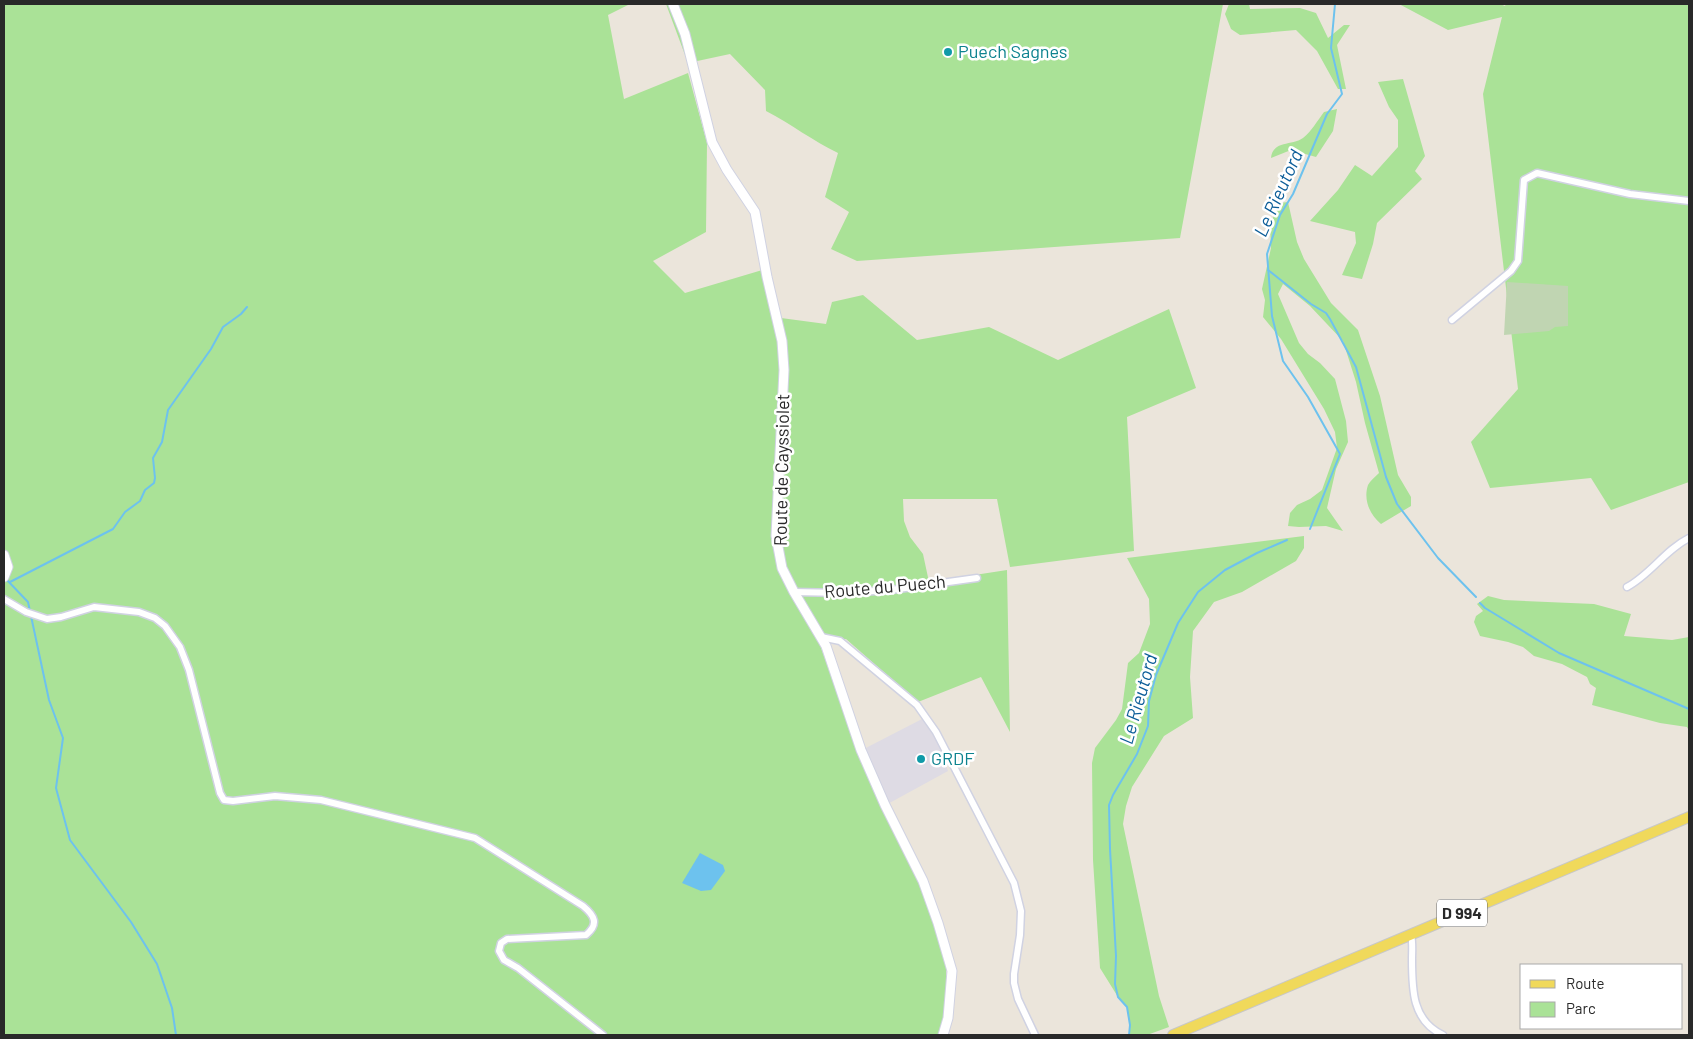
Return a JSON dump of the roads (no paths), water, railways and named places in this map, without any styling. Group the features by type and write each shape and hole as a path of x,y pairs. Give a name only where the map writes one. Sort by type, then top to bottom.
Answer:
{"main road":[{"name":"D 994","path":"1173,1035 1689,817"}],"street":[{"name":"Route de Cayssiolet","path":"673,4 685,34 712,142 726,170 755,212 782,341 784,370 776,536 782,568 826,646 861,750 923,881 938,923 952,971 948,1018 943,1035"},
{"path":"1452,320 1511,271 1518,261 1524,180 1530,176 1537,173 1630,194 1689,201"},
{"path":"1627,587 1636,582 1677,545 1689,538"},
{"path":"4,555 8,567 5,575"},
{"name":"Route du Puech","path":"794,592 843,593 891,590 977,578"},
{"path":"4,599 26,612 46,619 61,617 94,606 139,612 155,618 165,626 180,647 189,670 220,793 224,800 275,796 321,800 475,838 583,906 590,912 594,924 593,929 586,936 507,939 501,943 499,951 504,960 518,968 603,1035"},
{"path":"821,637 840,641 917,705 936,732 1014,883 1021,911 1014,982 1018,999 1035,1035"},
{"path":"1411,935 1414,1002 1424,1020 1433,1030 1443,1035"}],"water":[{"path":"700,853 723,865 725,871 711,890 701,891 682,883"}],"waterway":[{"name":"Le Rieutord","path":"1310,529 1340,454 1308,397 1283,361 1272,316 1267,254 1280,215 1293,194 1327,114 1342,94 1331,48 1335,4"},
{"path":"1268,270 1311,304 1326,313 1330,319 1356,367 1386,477 1397,504 1438,558 1476,597"},
{"path":"10,582 113,529 125,512 140,501 145,490 154,483 153,458 162,442 168,410 211,349 223,327 241,314 247,307"},
{"name":"Le Rieutord","path":"1129,1035 1130,1025 1127,1007 1118,997 1115,984 1116,956 1109,805 1137,754 1148,726 1149,701 1156,675 1178,623 1198,592 1225,570 1287,540"},
{"path":"6,579 28,602 49,700 63,738 56,788 70,840 131,922 157,964 172,1008 176,1035"},
{"path":"1480,603 1485,608 1559,653 1689,709"}],"place":[{"name":"Puech Sagnes","path":"948,52"},
{"name":"GRDF","path":"921,759"}]}
